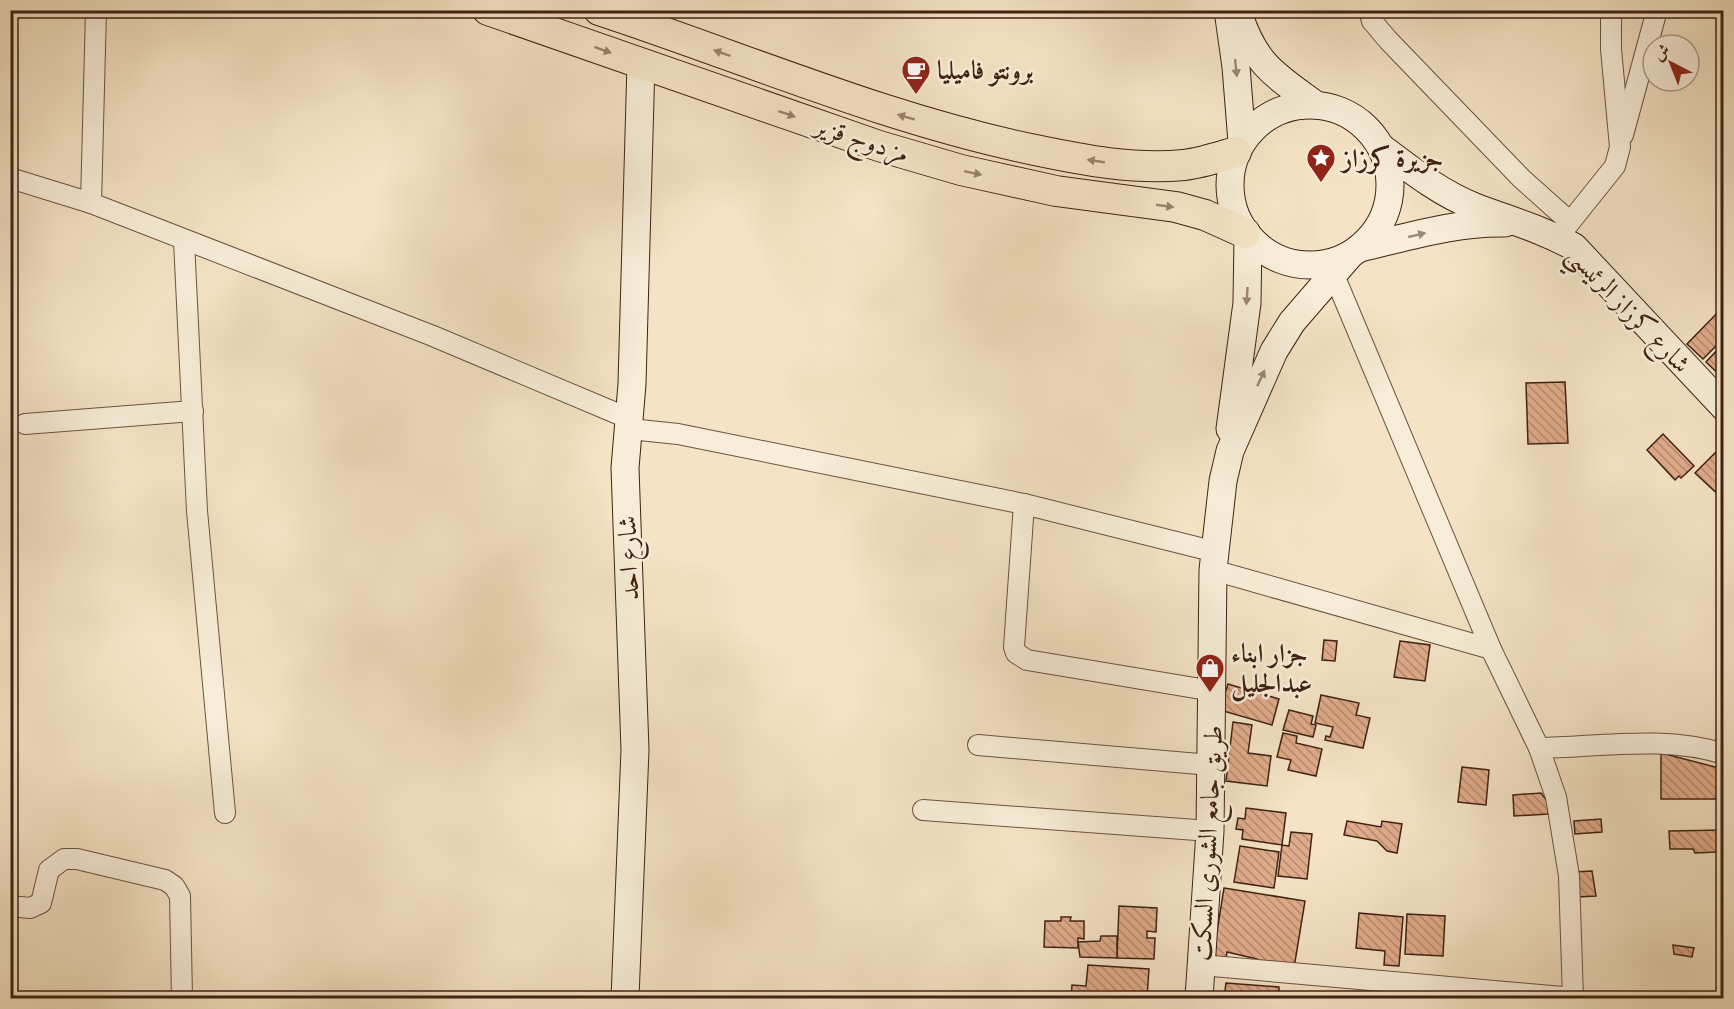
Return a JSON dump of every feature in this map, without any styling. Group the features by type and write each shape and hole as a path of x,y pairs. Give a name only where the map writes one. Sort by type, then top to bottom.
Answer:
{"main road":[{"name":"مزدوج قزير","path":"488,10 561,22 641,63 879,146 961,170 1056,191 1176,207 1205,215 1246,235"},
{"path":"1228,10 1236,67 1239,147"},
{"path":"1238,10 1245,32 1263,65 1317,105"},
{"name":"مزدوج قزير","path":"610,12 889,112 973,137 1102,162 1152,166 1184,165 1239,147"},
{"name":"شارع احد","path":"626,999 635,750 625,468 630,424 641,63"},
{"path":"1317,105 1348,113 1361,123 1382,148 1390,178 1387,210 1371,237 1348,259 1313,266 1277,259 1246,235 1236,219 1230,194 1231,168 1239,147 1258,123 1291,106 1317,105"},
{"name":"شارع كرزاز الرئيسي","path":"1382,148 1423,179 1451,196 1524,224"},
{"name":"شارع كرزاز الرئيسي","path":"1348,259 1468,224 1524,224 1564,230 1574,247 1724,407"},
{"path":"1230,451 1230,413 1247,303 1246,235"},
{"name":"طريق جامع الشورى السكت","path":"1199,999 1210,831 1215,561 1223,482 1230,451 1274,351 1292,322 1348,259"}],"street":[{"path":"91,203 96,10"},
{"path":"1369,10 1372,21 1522,179 1564,230 1615,166 1657,10"},
{"path":"1611,10 1611,49 1620,147"},
{"path":"10,178 91,203 184,241 434,336 630,424 1024,504 1215,561 1491,649"},
{"path":"184,241 197,511 225,813"},
{"path":"1202,965 1573,998 1569,876 1556,797 1539,748 1491,649 1348,259"},
{"path":"25,424 193,411"},
{"path":"1024,504 1014,647 1016,653 1027,660 1213,690"},
{"path":"1539,748 1661,744 1703,748 1724,754"},
{"path":"978,745 1211,765"},
{"path":"923,810 1210,831"},
{"path":"10,906 30,908 41,903 47,888 49,870 64,859 77,859 165,880 174,886 180,896 182,999"}],"building":[{"path":"1724,306 1724,338 1703,359 1687,344"},
{"path":"1724,343 1724,379 1706,362"},
{"path":"1565,382 1568,443 1528,444 1526,383"},
{"path":"1663,434 1694,466 1681,478 1679,476 1675,480 1647,450"},
{"path":"1716,452 1724,459 1724,500 1695,473"},
{"path":"1324,640 1337,641 1335,661 1322,660"},
{"path":"1400,641 1430,645 1425,681 1394,677"},
{"path":"1228,684 1279,699 1272,725 1220,710"},
{"path":"1321,695 1359,703 1356,715 1370,718 1363,748 1325,740 1326,736 1330,737 1333,727 1315,723"},
{"path":"1289,710 1313,716 1311,724 1316,725 1313,737 1283,730"},
{"path":"1233,722 1252,725 1248,753 1271,756 1267,786 1226,781"},
{"path":"1283,733 1297,736 1296,743 1322,749 1316,776 1288,770 1291,760 1277,757"},
{"path":"1661,753 1723,769 1723,799 1661,799"},
{"path":"1462,767 1489,770 1486,805 1458,802"},
{"path":"1541,793 1548,802 1548,814 1514,816 1513,795"},
{"path":"1246,808 1286,813 1282,845 1242,839 1243,830 1236,829 1238,818 1245,819"},
{"path":"1601,819 1602,832 1575,834 1574,821"},
{"path":"1347,821 1381,827 1382,821 1402,824 1397,853 1387,851 1377,841 1344,835"},
{"path":"1724,830 1724,846 1717,847 1717,852 1695,853 1693,849 1670,849 1669,831"},
{"path":"1291,832 1312,834 1307,879 1278,876 1282,845 1289,846"},
{"path":"1240,846 1279,852 1274,888 1234,882"},
{"path":"1592,871 1596,896 1577,897 1573,872"},
{"path":"1224,888 1305,901 1294,968 1256,962 1257,959 1227,952 1226,959 1213,957"},
{"path":"1119,906 1157,908 1156,932 1147,931 1147,938 1155,938 1154,959 1117,958"},
{"path":"1359,913 1403,917 1399,966 1384,965 1385,951 1356,948"},
{"path":"1407,914 1445,916 1443,956 1405,954"},
{"path":"1061,917 1071,917 1070,921 1084,921 1084,939 1078,938 1078,948 1044,947 1045,921 1061,921"},
{"path":"1101,936 1117,936 1117,958 1080,957 1078,942 1100,941"},
{"path":"1673,945 1694,948 1692,957 1674,954"},
{"path":"1088,965 1149,969 1147,998 1071,998 1072,985 1086,986"},
{"path":"1226,983 1279,987 1279,998 1224,998"}],"place":[{"name":"برونتو فاميليا","path":"916,96"},
{"name":"جزيرة كرزاز","path":"1321,184"},
{"name":"جزار ابناء عبدالجليل","path":"1210,694"}]}
